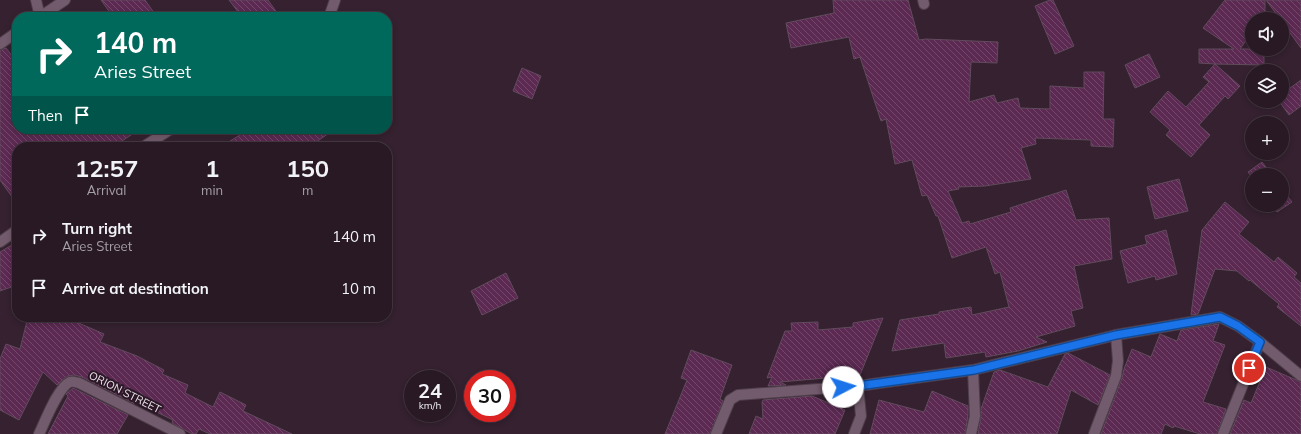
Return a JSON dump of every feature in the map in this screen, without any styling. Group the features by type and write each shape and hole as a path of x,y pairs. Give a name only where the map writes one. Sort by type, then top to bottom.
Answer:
{"street":[{"path":"36,0 39,12"},
{"path":"47,12 65,0"},
{"path":"330,12 335,0"},
{"path":"0,44 12,36"},
{"path":"151,142 163,134"},
{"path":"0,242 12,234"},
{"path":"716,434 730,400 738,395 858,386 974,370 1116,335 1220,317 1238,326 1260,342 1301,376"},
{"path":"1094,434 1116,376 1118,361 1116,335"},
{"path":"1223,434 1260,342"},
{"path":"971,434 975,416 974,370"},
{"name":"ORION STREET","path":"39,434 60,391 69,382 79,383 180,434"},
{"path":"854,434 861,416 858,386"}],"building":[{"path":"101,0 145,0 153,12 109,12"},
{"path":"229,0 268,0 276,12 238,12"},
{"path":"833,0 908,0 919,40 998,42 997,63 971,62 969,102 994,95 997,103 1018,98 1020,108 1050,109 1050,86 1084,88 1084,72 1104,72 1103,119 1114,119 1113,147 1091,146 1091,140 1035,138 1036,144 1021,148 1031,179 985,186 958,187 959,189 948,191 962,223 969,221 970,224 1011,212 1010,208 1066,190 1076,220 1109,218 1112,259 1074,266 1083,308 1071,311 1075,326 1036,337 1047,342 1018,351 986,357 985,352 946,358 944,343 892,351 900,320 971,307 972,315 1009,307 1000,272 995,274 986,247 952,258 938,216 936,216 927,195 922,196 912,160 895,164 886,119 881,121 860,57 854,59 849,37 791,48 786,23 834,13"},
{"path":"1053,0 1074,46 1055,54 1035,6"},
{"path":"1225,0 1265,0 1265,12 1245,12 1245,42 1240,49 1245,49 1245,56 1264,56 1264,64 1199,63 1199,49 1234,49 1203,28"},
{"path":"1266,0 1301,0 1301,48 1289,32 1289,12 1275,12"},
{"path":"6,48 12,56 12,134 132,134 120,142 12,142 12,197 0,180 0,50"},
{"path":"1149,54 1160,77 1135,88 1125,65"},
{"path":"1215,64 1240,86 1228,99 1225,96 1199,125 1210,135 1191,157 1166,135 1170,130 1150,112 1168,91 1186,107 1209,82 1203,77"},
{"path":"522,68 541,76 532,99 513,91"},
{"path":"1301,80 1301,106 1289,115 1284,108 1289,108 1289,89"},
{"path":"241,134 328,134 316,142 229,142"},
{"path":"1262,162 1267,168 1254,168"},
{"path":"1179,179 1188,211 1155,219 1147,187"},
{"path":"1225,202 1249,222 1239,234 1274,262 1278,257 1297,273 1294,277 1301,283 1301,326 1277,307 1279,304 1237,271 1215,269 1198,314 1191,315 1202,230"},
{"path":"1166,230 1177,274 1156,280 1155,276 1128,283 1120,251 1147,244 1145,236"},
{"path":"12,245 12,287 0,291 0,252"},
{"path":"506,273 518,298 482,315 471,291"},
{"path":"883,318 860,375 780,382 786,385 768,386 772,377 767,378 785,331 792,331 791,323 818,322 818,330 853,327 853,323"},
{"path":"27,322 76,322 104,334 100,342 137,356 164,370 162,374 188,385 185,393 213,407 220,392 246,405 243,411 292,434 210,434 199,429 196,434 192,434 172,423 173,420 136,402 135,404 82,377 74,375 68,376 57,385 43,372 19,420 0,410 0,359 6,344 20,349"},
{"path":"1219,324 1213,341 1225,345 1203,402 1226,409 1217,434 1200,434 1174,426 1173,428 1165,424 1161,434 1101,434 1132,349 1151,357 1160,334 1177,341 1181,330"},
{"path":"691,350 732,365 720,399 723,401 710,434 665,434 687,380 681,378"},
{"path":"1068,353 1110,375 1098,405 1071,390 1057,434 978,434 981,409 994,372 1000,370 1048,387 1065,354"},
{"path":"1266,367 1301,382 1301,434 1230,434 1244,400 1251,403"},
{"path":"73,388 128,415 117,434 48,434 68,396 66,394"},
{"path":"932,391 968,406 965,434 870,434 879,400 924,412"},
{"path":"812,396 845,410 835,434 749,434 756,416 763,419 763,400"}],"route":[{"path":"843,387 974,370 1116,335 1220,317 1238,326 1260,342 1249,368"}]}
